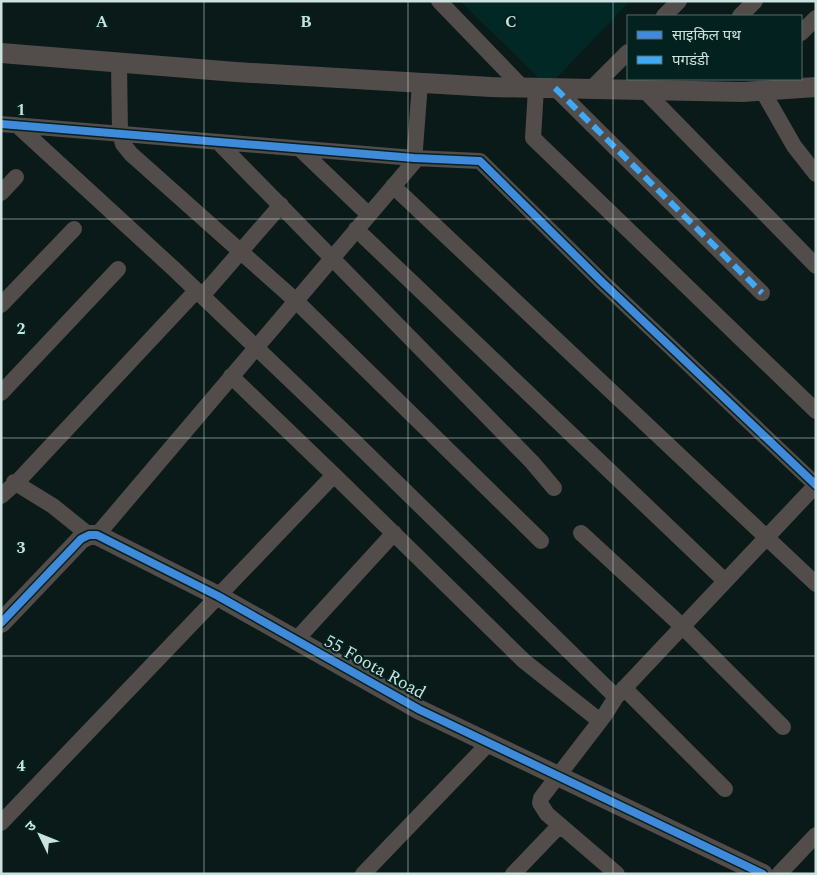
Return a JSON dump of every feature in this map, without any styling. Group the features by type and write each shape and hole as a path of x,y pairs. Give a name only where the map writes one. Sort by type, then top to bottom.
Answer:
{"street":[{"path":"665,15 679,1"},
{"path":"741,15 755,1"},
{"path":"443,2 762,293"},
{"path":"802,32 816,18"},
{"path":"1,53 236,72 491,87 643,89 673,84 816,87"},
{"path":"592,88 627,53"},
{"path":"119,63 120,134 123,144 130,154 296,300 541,541"},
{"path":"1,623 82,539 93,535 414,162 420,83"},
{"path":"754,87 794,146 816,174"},
{"path":"538,88 533,138 816,411"},
{"path":"643,89 816,266"},
{"path":"1,124 414,158 480,161 607,287 816,485 620,692 541,798 542,808 616,874"},
{"path":"18,126 725,789"},
{"path":"218,142 532,462 554,488"},
{"path":"300,149 368,214"},
{"path":"1,193 16,177"},
{"path":"393,186 816,584"},
{"path":"1,496 11,479 199,294 240,252 281,205"},
{"path":"1,306 74,229"},
{"path":"356,229 725,581"},
{"path":"1,393 118,269"},
{"path":"230,376 334,474 534,670 600,721"},
{"path":"1,823 334,474"},
{"path":"11,479 93,535"},
{"path":"296,640 394,533"},
{"path":"581,533 682,626 783,727"},
{"name":"55 Foota Road","path":"93,535 218,596 420,710 763,874"},
{"path":"363,874 489,743"},
{"path":"513,874 560,825"},
{"path":"779,874 816,835"}],"shaded area":[{"path":"460,1 630,1 548,87"}],"marked path":[{"path":"555,88 762,293"}],"cycle path":[{"path":"1,124 414,158 480,161 600,280 816,485"},
{"path":"1,623 81,539 89,535 97,535 218,596 420,710 763,874"}]}
